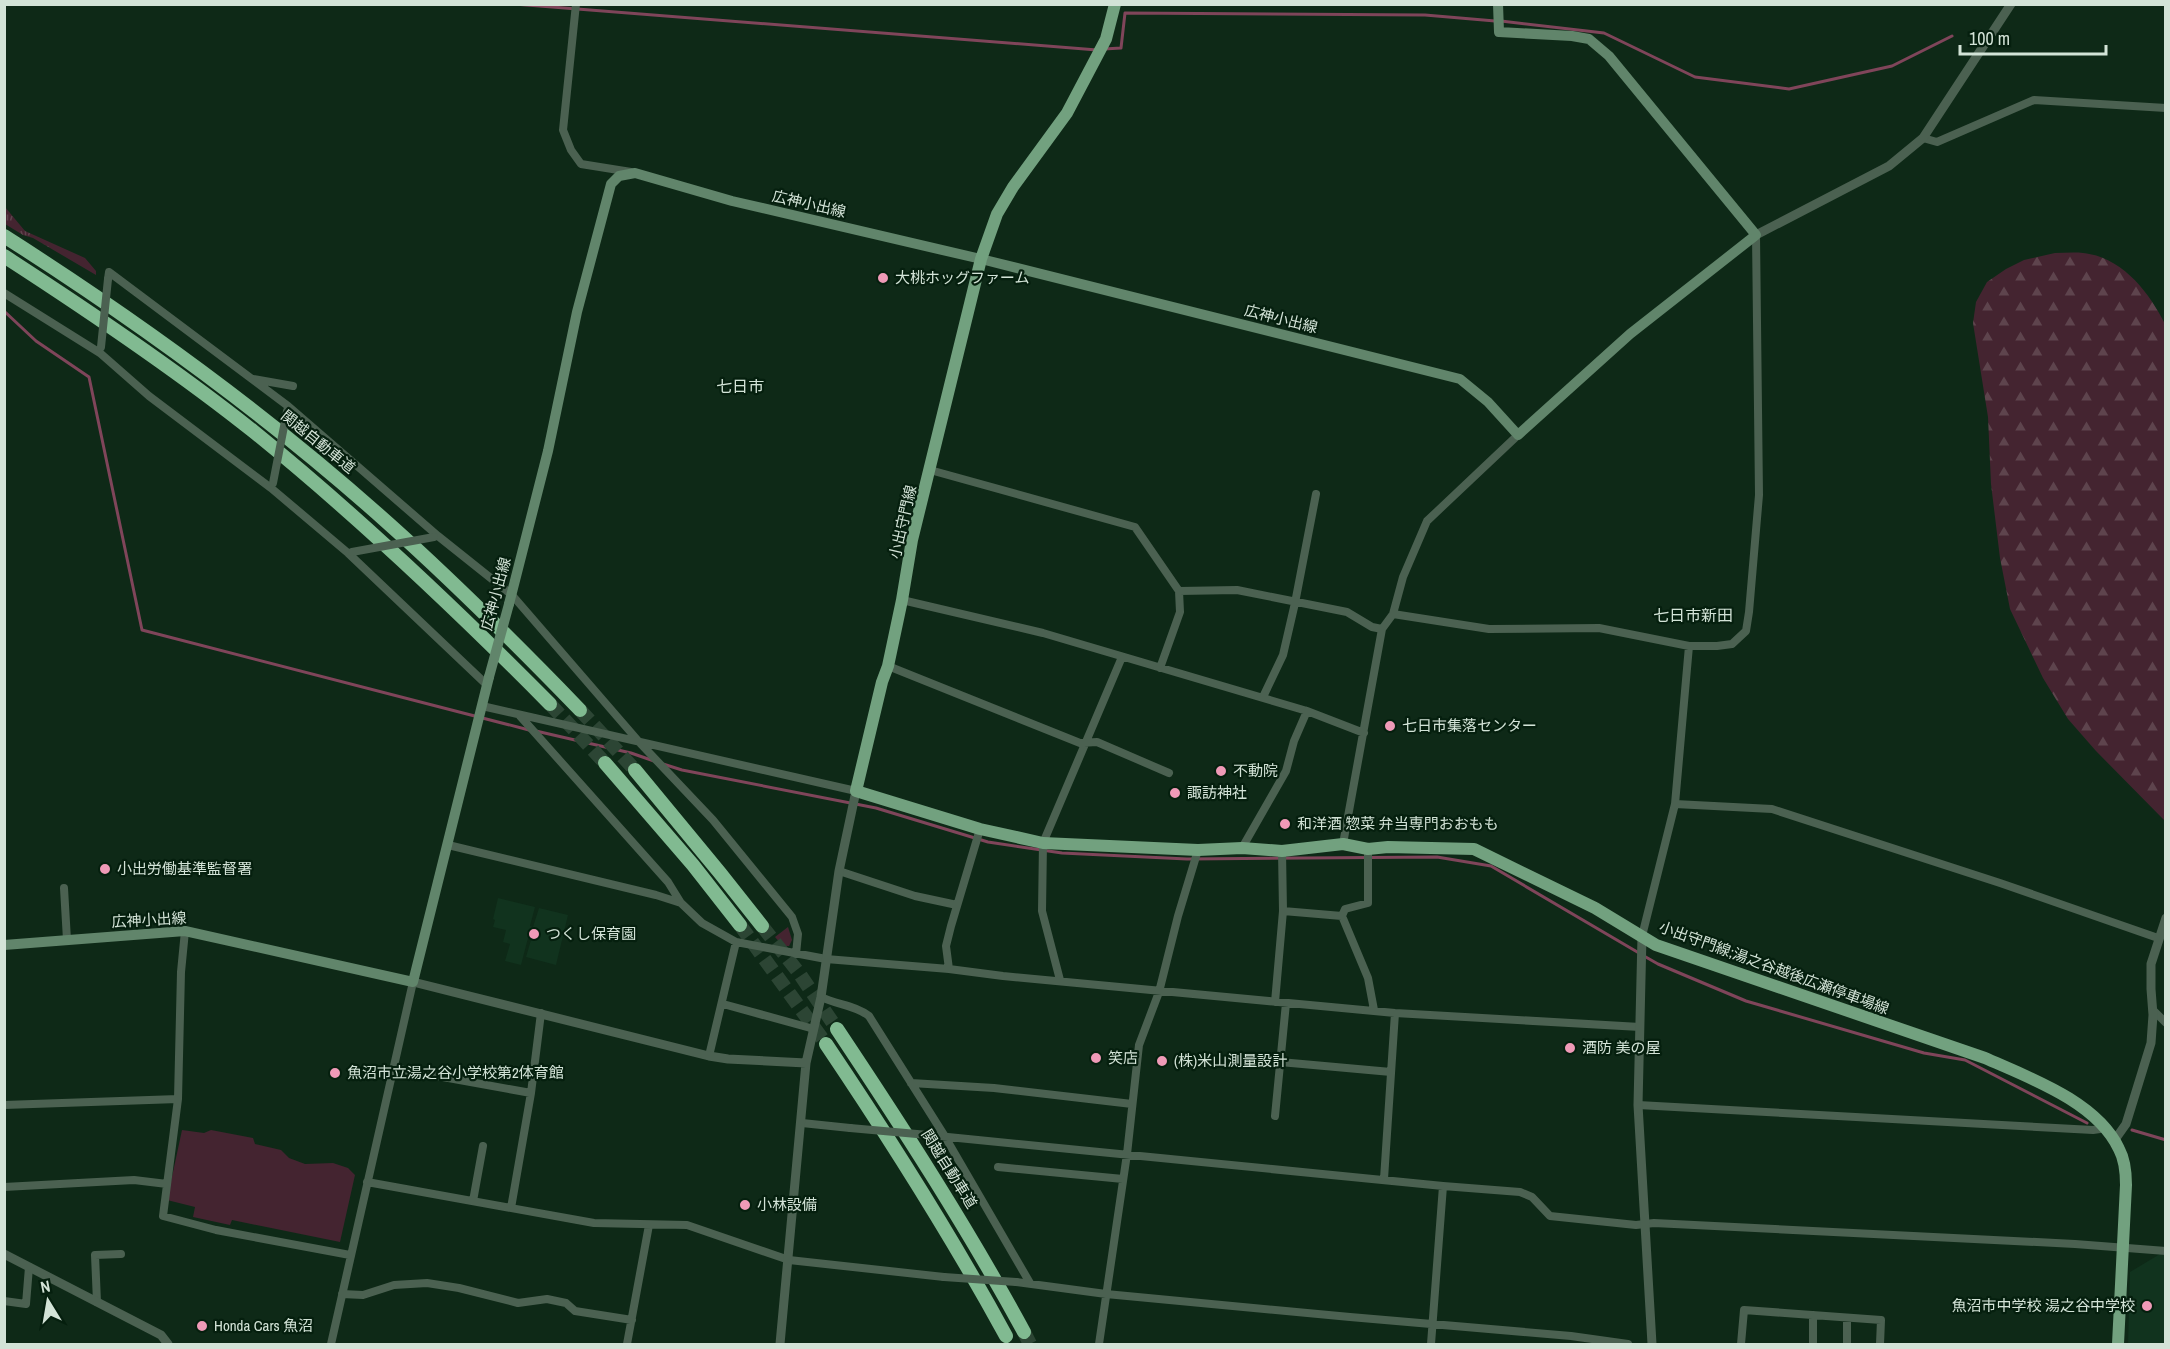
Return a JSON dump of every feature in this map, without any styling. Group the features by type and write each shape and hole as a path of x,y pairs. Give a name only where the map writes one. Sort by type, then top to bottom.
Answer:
{"highway":[{"name":"関越自動車道","path":"4,236 169,348 326,469 455,585 580,710"},
{"path":"4,256 124,336 313,480 443,597 550,704"},
{"path":"605,763 693,865 740,925"},
{"path":"635,770 762,926"},
{"name":"関越自動車道","path":"837,1029 914,1144 985,1259 1024,1332"},
{"path":"826,1044 969,1267 1006,1336"}],"main road":[{"path":"981,259 997,214 1013,187 1067,113 1106,39 1115,4"},
{"path":"1498,4 1499,32 1589,39 1607,55 1756,235 1630,334 1518,435"},
{"name":"広神小出線","path":"4,945 185,931 412,982 548,451 577,312 611,184 626,173 635,173 732,201 981,259 1460,379 1488,402 1518,435"},
{"name":"小出守門線","path":"856,791 903,600 912,540 981,259"},
{"name":"小出守門線;湯之谷越後広瀬停車場線","path":"856,791 980,829 1043,843 1198,850 1242,848 1282,851 1343,844 1368,849 1389,847 1474,849 1595,908 1656,945 1984,1058 2058,1093 2086,1110 2104,1126 2119,1148 2126,1171 2118,1344"}],"street":[{"path":"576,4 563,130 571,150 581,164 635,173"},
{"path":"1393,614 1489,629 1599,628 1689,646 1732,644 1746,631 1759,495 1756,235 1889,166 1923,138 2011,4"},
{"path":"1923,138 1937,142 2034,100 2166,108"},
{"path":"100,350 109,272 252,379 511,599 640,743 713,820 792,917 798,934 796,954"},
{"path":"4,293 100,350 149,396 272,485 350,553 488,681"},
{"path":"252,379 293,386"},
{"path":"272,485 288,409"},
{"path":"1343,844 1382,629 1393,614 1403,577 1428,521 1518,435"},
{"path":"930,470 1135,527 1179,591 1180,612 1160,668"},
{"path":"1263,698 1282,655 1296,603 1316,494"},
{"path":"350,553 436,536"},
{"path":"1179,591 1237,590 1347,612 1372,627 1382,629"},
{"path":"903,600 1043,633 1307,711 1364,733"},
{"path":"1652,1344 1638,1105 1642,936 1675,804 1689,646"},
{"path":"1060,980 1042,911 1043,843 1122,657"},
{"path":"888,666 1080,743 1097,742 1169,773"},
{"path":"482,706 856,791 839,871 820,997 806,1063 780,1344"},
{"path":"1242,848 1286,771 1294,741 1307,711"},
{"path":"520,716 668,882 681,903 702,923 736,942 826,959 949,969 1159,992 1395,1013 1640,1027"},
{"path":"1675,804 1772,809 2000,883 2158,938"},
{"path":"949,969 946,946 980,829"},
{"path":"448,845 681,903"},
{"path":"1342,916 1346,909 1368,903 1368,849"},
{"path":"1099,1344 1127,1154 1139,1045 1159,992 1178,916 1198,850"},
{"path":"1275,1002 1283,911 1282,851"},
{"path":"839,871 915,896 957,905"},
{"path":"64,888 67,940"},
{"path":"1283,911 1342,916"},
{"path":"1342,916 1368,978 1374,1010"},
{"path":"2114,1141 2126,1124 2151,1043 2153,1010 2150,977 2158,938 2166,918"},
{"path":"185,931 181,972 178,1099 163,1216 216,1230 350,1255"},
{"path":"709,1056 736,942"},
{"path":"331,1344 412,982 709,1056 806,1063"},
{"path":"820,997 834,1004 860,1009 869,1016 944,1135 1030,1284"},
{"path":"1275,1116 1286,1003"},
{"path":"723,1004 814,1029"},
{"path":"2153,1010 2166,1023"},
{"path":"511,1208 531,1093 541,1013"},
{"path":"1384,1179 1395,1013"},
{"path":"1280,1062 1391,1072"},
{"path":"393,1068 531,1093"},
{"path":"911,1083 994,1088 1132,1104"},
{"path":"4,1105 178,1099"},
{"path":"1638,1105 2093,1130 2104,1126"},
{"path":"802,1123 1520,1192 1532,1197 1550,1216 1636,1225 2166,1251"},
{"path":"472,1201 483,1146"},
{"path":"998,1167 1123,1179"},
{"path":"4,1187 134,1180 167,1184"},
{"path":"367,1182 594,1223 687,1224 789,1260 944,1277 1016,1282 1106,1294 1571,1336 1628,1344"},
{"path":"1431,1344 1443,1186"},
{"path":"627,1344 649,1225"},
{"path":"4,1254 161,1335 168,1344"},
{"path":"97,1302 95,1254 121,1254"},
{"path":"4,1301 26,1304 29,1267"},
{"path":"342,1294 363,1295 394,1285 428,1283 459,1288 518,1303 547,1299 566,1303 575,1311 632,1320"},
{"path":"1741,1344 1744,1310 1881,1320 1880,1344"},
{"path":"1813,1315 1813,1344"},
{"path":"1847,1318 1847,1344"}],"shaded area":[{"name":"つくし保育園","path":"498,898 535,907 530,926 533,927 539,908 568,915 556,965 526,957 531,940 528,938 521,965 505,961 510,944 503,942 506,930 493,927"},
{"name":"魚沼市中学校 湯之谷中学校","path":"2160,1254 2165,1254 2165,1344 2128,1344 2130,1272"}],"green space":[{"path":"5,207 25,231 85,258 96,271 96,275 5,224"},
{"path":"2055,253 2080,253 2110,261 2133,278 2151,300 2165,324 2165,821 2068,719 2043,678 2010,609 2000,558 1991,484 1988,417 1973,323 1976,302 1987,282 2006,269 2024,260"},
{"path":"788,927 792,940 789,946 783,946 775,937"},
{"path":"182,1130 204,1133 211,1130 253,1138 255,1144 281,1150 289,1158 305,1164 333,1163 348,1168 355,1175 340,1242 232,1220 230,1225 193,1217 195,1207 167,1200"}],"waterway":[{"path":"514,4 1097,50"},
{"path":"1104,49 1121,48 1125,13 1425,15 1495,21"},
{"path":"1501,21 1604,33 1695,77 1789,89 1892,66 1952,36"},
{"path":"4,311 36,341 89,377 142,630 529,730"},
{"path":"536,731 631,753 654,761"},
{"path":"663,764 682,770 876,808 988,842 1062,853 1187,859 1437,857 1491,866 1639,953"},
{"path":"1644,956 1746,1001 1924,1053 1965,1060 2087,1123"},
{"path":"2132,1130 2166,1140"}],"tunnel":[{"path":"550,704 605,763"},
{"path":"580,710 635,770"},
{"path":"740,925 826,1044"},
{"path":"762,926 799,973 837,1029"},
{"path":"1024,1332 1030,1344"}],"place":[{"name":"大桃ホッグファーム","path":"883,278"},
{"name":"七日市集落センター","path":"1390,726"},
{"name":"不動院","path":"1221,771"},
{"name":"諏訪神社","path":"1175,793"},
{"name":"和洋酒 惣菜 弁当専門おおもも","path":"1285,824"},
{"name":"小出労働基準監督署","path":"105,869"},
{"name":"つくし保育園","path":"534,934"},
{"name":"酒防 美の屋","path":"1570,1048"},
{"name":"笑店","path":"1096,1058"},
{"name":"(株)米山測量設計","path":"1162,1061"},
{"name":"魚沼市立湯之谷小学校第2体育館","path":"335,1073"},
{"name":"小林設備","path":"745,1205"},
{"name":"魚沼市中学校 湯之谷中学校","path":"2147,1306"},
{"name":"Honda Cars 魚沼","path":"202,1326"}],"district":[{"name":"七日市","path":"740,386"},
{"name":"七日市新田","path":"1693,615"}]}
